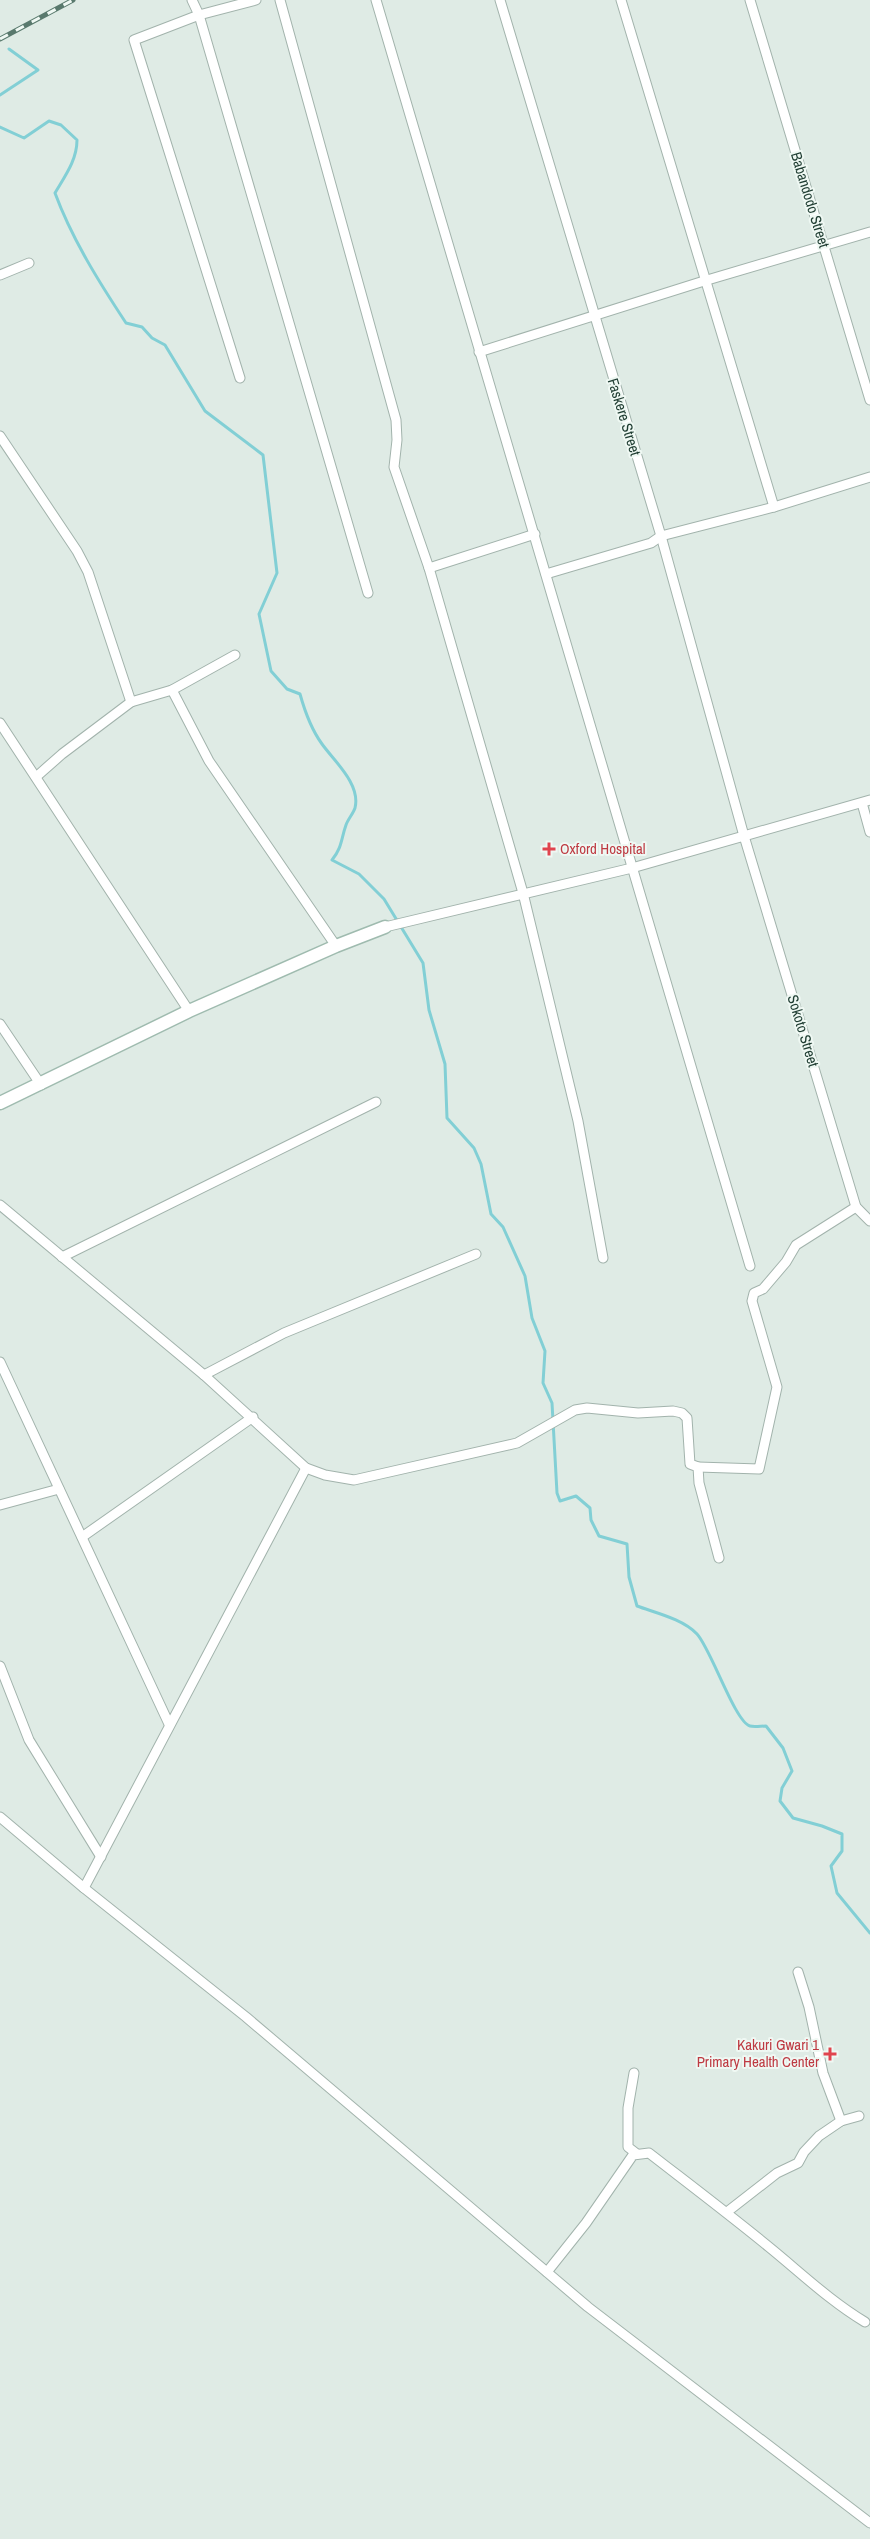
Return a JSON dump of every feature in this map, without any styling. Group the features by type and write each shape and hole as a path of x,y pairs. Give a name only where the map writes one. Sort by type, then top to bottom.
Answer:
{"main road":[{"path":"0,1103 41,1085 189,1011 336,946 385,927"}],"street":[{"path":"192,0 199,15 368,593"},
{"path":"240,378 134,40 199,15 256,0"},
{"path":"280,0 396,420 394,467 429,568 523,893 578,1121 602,1258"},
{"path":"376,0 750,1266"},
{"name":"Faskere Street","path":"500,0 593,316 661,536 744,836"},
{"path":"621,0 704,281 774,507"},
{"name":"Babandodo Street","path":"750,0 870,400"},
{"path":"479,352 704,281 870,232"},
{"path":"0,275 29,262"},
{"path":"0,436 77,551 88,572 131,702"},
{"path":"546,574 651,543 661,536 774,507 870,477"},
{"path":"429,568 535,534"},
{"path":"36,777 62,754 131,702 172,690 235,655"},
{"path":"172,690 209,761 336,946"},
{"path":"0,723 189,1011"},
{"path":"385,927 632,868 866,801 870,832"},
{"name":"Sokoto Street","path":"744,836 856,1208"},
{"path":"0,1024 41,1085"},
{"path":"62,1257 376,1102"},
{"path":"0,1205 253,1417 306,1468 325,1475 354,1480 517,1443 575,1410 588,1408 638,1413 673,1411 682,1413 687,1418 690,1464 698,1467 759,1469 777,1387 752,1300 754,1293 763,1289 786,1262 796,1245 856,1208 870,1221"},
{"path":"204,1375 284,1333 476,1254"},
{"path":"0,1362 169,1724"},
{"path":"82,1537 253,1417"},
{"path":"698,1467 699,1482 719,1558"},
{"path":"84,1888 306,1468"},
{"path":"0,1505 59,1488"},
{"path":"0,1666 29,1740 101,1858"},
{"path":"0,1817 84,1888 246,2017 588,2307 870,2523"},
{"path":"798,1972 809,2007 823,2073 841,2121"},
{"path":"634,2073 628,2108 628,2147 637,2154"},
{"path":"727,2212 777,2173 798,2163 804,2152 819,2136 841,2121 859,2116"},
{"path":"547,2272 586,2223 633,2155 649,2153 727,2212 843,2308 865,2322"}],"waterway":[{"path":"0,95 38,70 9,49"},
{"path":"0,127 24,138 49,121 61,125 77,140 73,161 55,193 69,227 96,276 126,323 142,327 152,338 165,345 205,411 263,455 277,573 259,614 271,671 287,689 300,694 306,714 315,732 345,773 354,790 355,808 346,825 338,851 332,860 359,874 384,899 423,963 429,1010 445,1064 447,1118 474,1148 481,1164 491,1214 503,1227 525,1276 532,1318 545,1351 543,1383 552,1403 557,1493 560,1501 576,1496 590,1508 591,1520 599,1536 627,1544 629,1577 637,1606 677,1620 697,1634 703,1642 730,1699 744,1722 750,1726 766,1726 783,1748 792,1771 782,1788 780,1801 793,1818 842,1834 842,1851 831,1866 837,1893 870,1933"}],"railway":[{"path":"0,39 73,0"}],"place":[{"name":"Oxford Hospital","path":"549,849"},
{"name":"Kakuri Gwari 1 Primary Health Center","path":"830,2054"}]}
